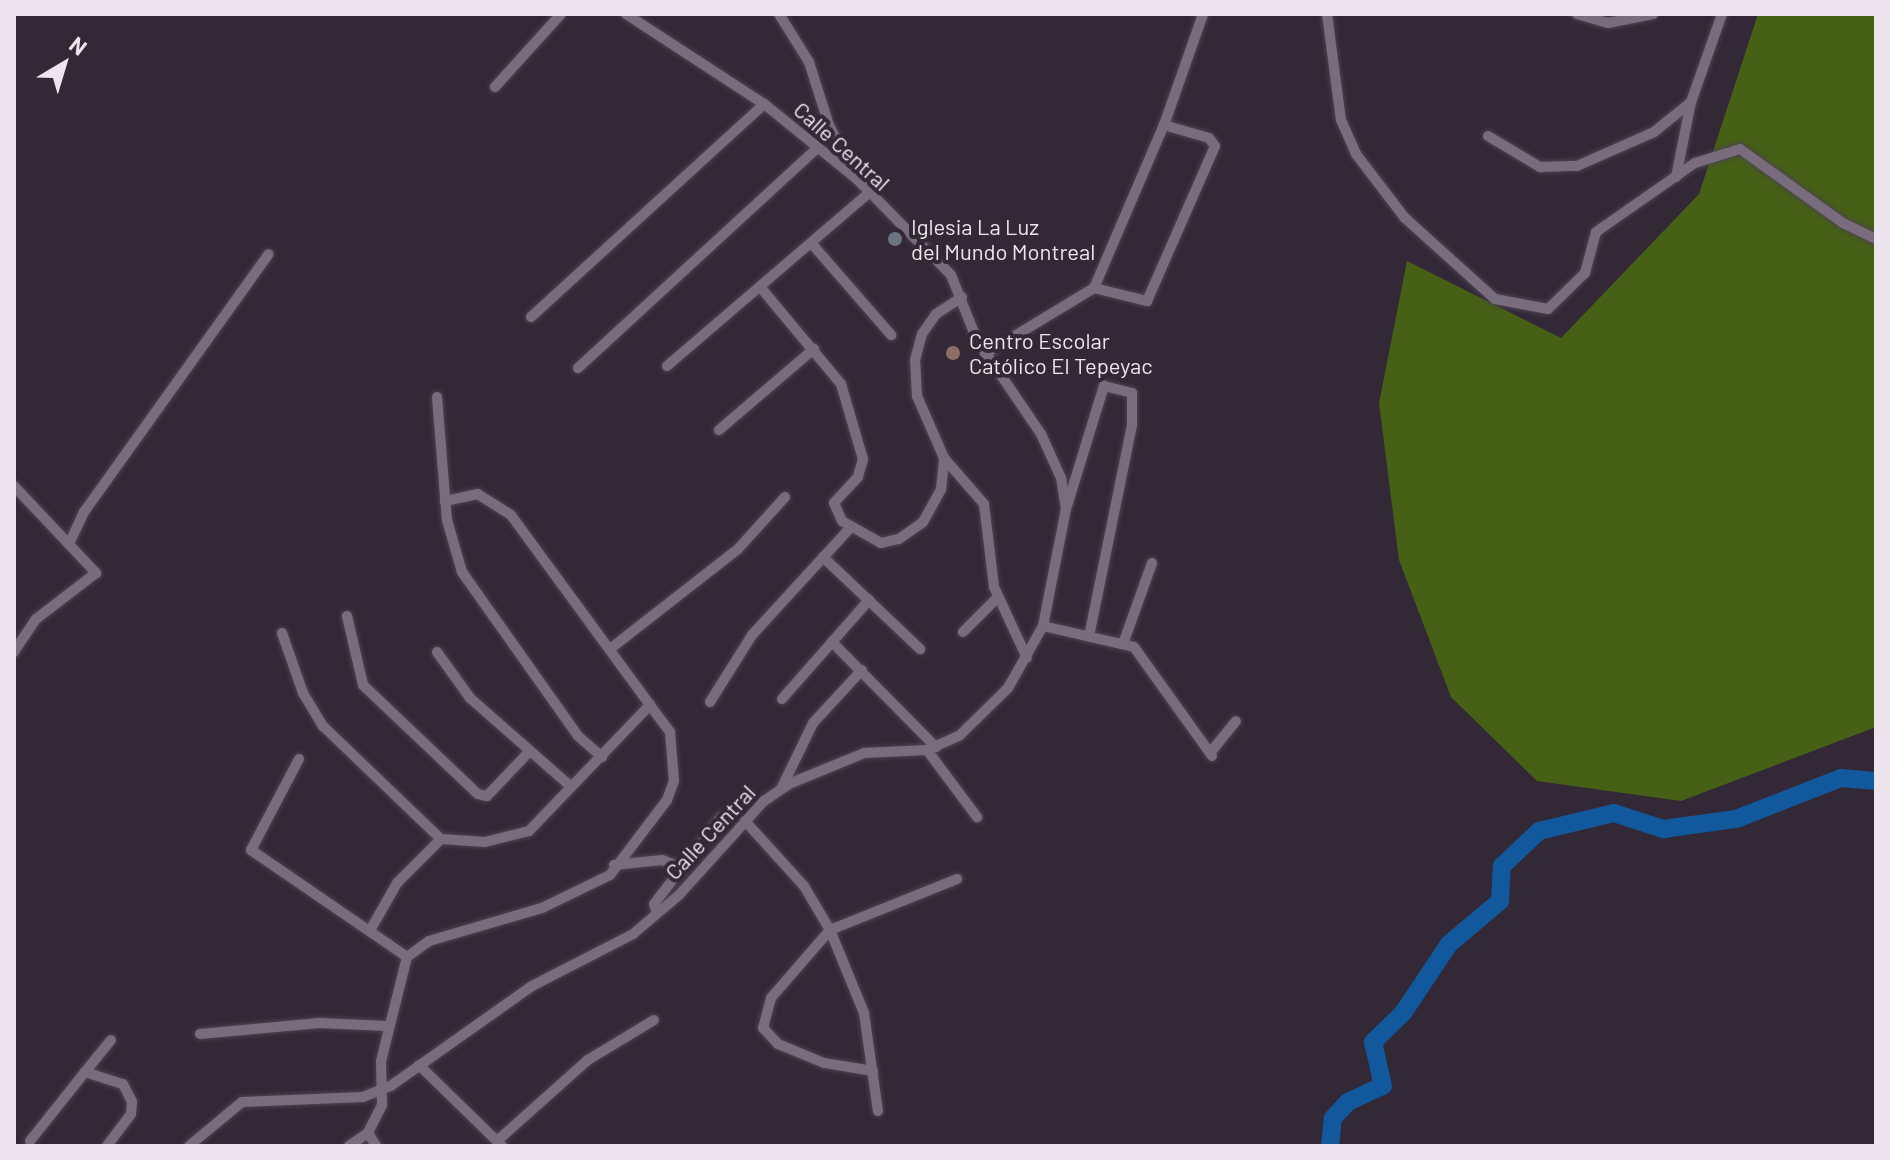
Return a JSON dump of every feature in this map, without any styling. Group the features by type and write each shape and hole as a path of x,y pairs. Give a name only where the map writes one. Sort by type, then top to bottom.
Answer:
{"street":[{"path":"495,87 561,14"},
{"name":"Calle Central","path":"189,1146 242,1102 377,1091 532,986 609,948 657,913 745,821 781,790 864,753 932,749 981,719 1027,658 1043,626 1066,509 1054,459 985,354 962,297 937,260 868,194 858,180 764,104 626,14"},
{"path":"779,14 809,62 829,125 858,180"},
{"path":"985,354 1094,288 1164,125 1203,14"},
{"path":"1327,14 1341,120 1356,154 1405,218 1495,299 1548,309 1585,273 1596,232 1695,163 1740,149 1843,223 1876,239"},
{"path":"1577,14 1608,23 1653,14"},
{"path":"1676,177 1691,102 1722,14"},
{"path":"1488,136 1540,167 1577,166 1654,132 1691,102"},
{"path":"531,317 764,104"},
{"path":"1094,288 1147,301 1215,146 1209,138 1164,125"},
{"path":"578,368 818,147"},
{"path":"667,366 868,194"},
{"path":"812,244 891,335"},
{"path":"69,544 84,512 269,254"},
{"path":"761,288 841,384 863,459 858,477 834,503 851,527 881,543 911,531 941,489 944,458"},
{"path":"962,297 936,314 922,334 915,360 917,396 944,458 984,504 998,597 1027,658"},
{"path":"719,430 814,349"},
{"path":"1066,509 1104,386 1132,393 1132,425 1089,637"},
{"path":"437,397 445,501 462,572 578,736 602,757"},
{"path":"14,486 94,567 94,579 36,619 14,652"},
{"path":"349,1146 368,1133 382,1105 377,1091 388,1026 407,957 429,941 590,887 614,865 667,800 674,781 670,732 511,515 478,494 445,501"},
{"path":"610,649 738,549 785,497"},
{"path":"710,702 752,635 851,527"},
{"path":"823,557 920,649"},
{"path":"1123,644 1152,563"},
{"path":"963,632 998,597"},
{"path":"782,699 869,600"},
{"path":"347,616 363,685 478,794 487,796 528,753"},
{"path":"1043,626 1123,644 1141,654 1211,754 1236,721"},
{"path":"282,633 303,693 323,726 441,839 485,842 529,831 650,705"},
{"path":"832,642 862,670 932,749 977,817"},
{"path":"437,652 470,698 528,753 570,786"},
{"path":"781,790 813,723 862,670"},
{"path":"299,759 251,850 293,885 372,927 407,957"},
{"path":"657,913 654,904 721,817"},
{"path":"745,821 804,886 830,930 864,1013 878,1111"},
{"path":"372,927 397,883 441,839"},
{"path":"614,865 662,860 683,868"},
{"path":"873,1071 813,1058 778,1044 763,1028 780,984 830,930 957,879"},
{"path":"419,1065 500,1144 588,1060 654,1020"},
{"path":"200,1034 319,1023 388,1026"},
{"path":"30,1141 111,1040"},
{"path":"85,1072 114,1078 130,1093 131,1114 107,1146"},
{"path":"368,1133 376,1146"}],"green space":[{"path":"1758,14 1876,14 1876,727 1681,801 1537,781 1451,697 1399,560 1379,403 1407,261 1561,338 1699,194"}],"waterway":[{"path":"1330,1146 1333,1118 1348,1102 1383,1086 1373,1042 1403,1013 1449,944 1500,901 1502,866 1539,831 1614,813 1663,829 1736,819 1841,778 1876,781"}],"place":[{"name":"Iglesia La Luz del Mundo Montreal","path":"895,239"},
{"name":"Centro Escolar Católico El Tepeyac","path":"953,353"}]}
